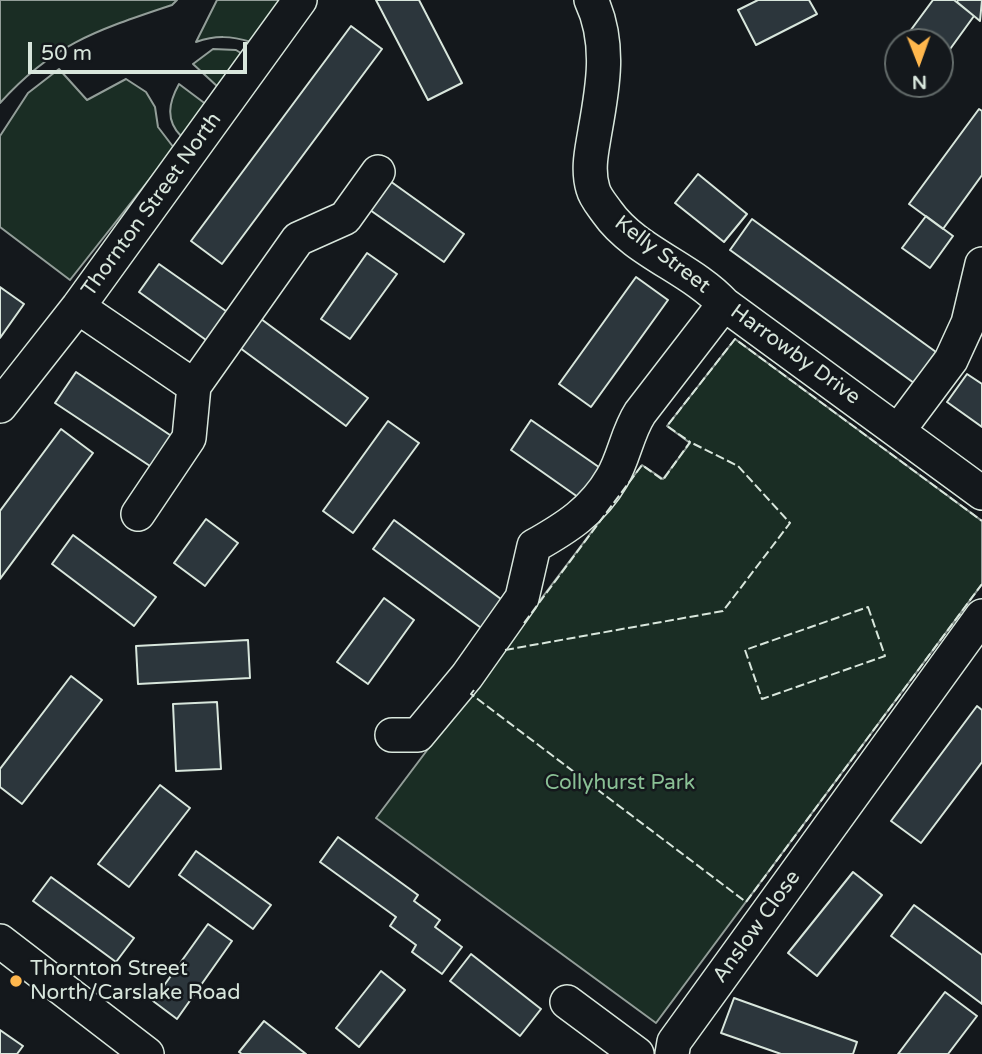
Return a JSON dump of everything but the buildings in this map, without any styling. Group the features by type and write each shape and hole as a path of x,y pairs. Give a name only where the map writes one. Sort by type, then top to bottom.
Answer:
{"street":[{"name":"Thornton Street North","path":"0,406 78,307 300,0"},
{"name":"Kelly Street","path":"601,4 604,57 602,90 589,162 593,191 609,215 631,236 724,303"},
{"path":"138,514 189,438 194,386 298,239 345,218 378,172"},
{"path":"898,432 951,360 968,323 982,264"},
{"name":"Harrowby Drive","path":"392,735 418,735 467,676 522,598 534,546 577,521 612,478 640,412 724,303 982,493"},
{"path":"78,307 194,386"},
{"name":"Anslow Close","path":"672,1054 674,1042 982,615"},
{"path":"0,941 147,1054"},
{"path":"567,1002 637,1054"}],"green space":[{"path":"0,0 177,0 172,5 99,31 59,52 39,66 0,103"},
{"path":"217,0 284,0 251,42 224,37 196,42"},
{"path":"213,49 236,50 244,55 218,87 193,64"},
{"path":"59,69 87,100 126,79 146,92 155,107 158,127 174,148 70,280 0,227 0,136 28,93"},
{"path":"179,84 207,105 181,136 173,124 170,111"},
{"name":"Collyhurst Park","path":"735,339 982,521 982,584 656,1023 376,818 642,465 663,479 690,443 667,426"}],"fence":[{"path":"524,623 642,465 663,480 690,442 667,426 735,339 982,521"},
{"path":"505,650 723,611 790,523 738,466 690,442"},
{"path":"474,690 471,694 746,902 982,584"},
{"path":"868,607 885,656 762,699 745,650 868,607"}],"place":[{"name":"Thornton Street North/Carslake Road","path":"16,981"}]}
